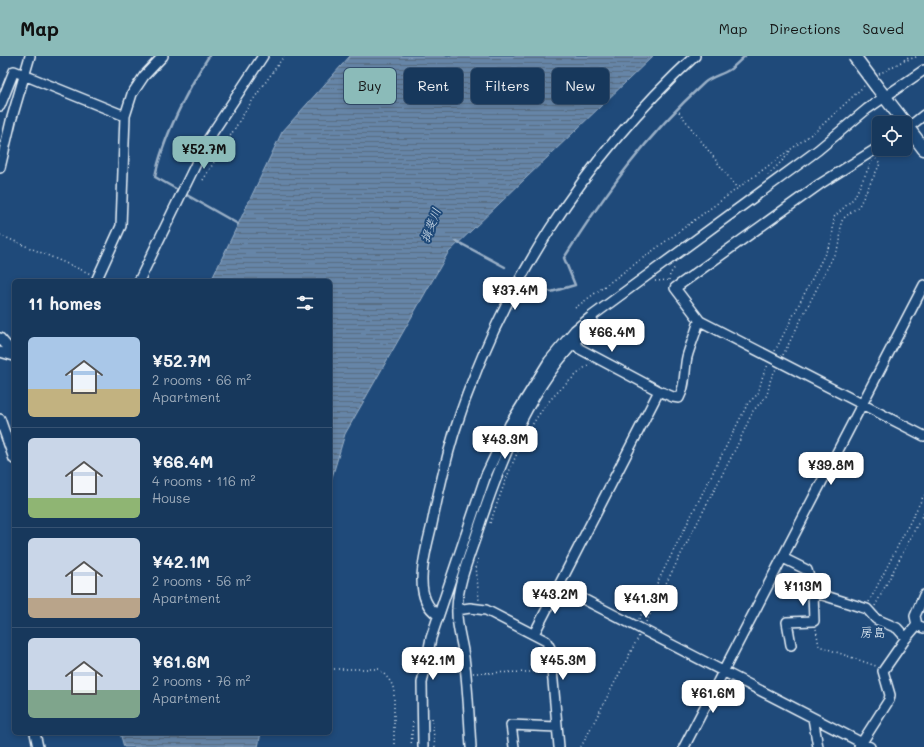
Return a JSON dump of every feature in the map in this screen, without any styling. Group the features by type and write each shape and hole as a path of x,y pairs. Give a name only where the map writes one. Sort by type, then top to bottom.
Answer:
{"street":[{"path":"0,168 11,121 30,56"},
{"path":"97,279 121,226 125,116 132,94 144,76 163,56"},
{"path":"140,279 206,141 263,56"},
{"path":"438,615 430,609 425,600 422,583 425,556 440,486 454,433 481,362 510,298 556,220 608,148 670,79 696,56"},
{"path":"854,56 885,97 902,116"},
{"path":"423,747 422,683 431,638 438,615 486,475 510,424 549,361 575,330 592,316 818,150 867,109 924,70"},
{"path":"0,106 14,71 125,116"},
{"path":"912,121 924,116"},
{"path":"912,129 924,148"},
{"path":"872,151 820,184 675,288 700,321 924,436"},
{"path":"684,747 783,558 861,404 924,286"},
{"path":"471,747 466,673 457,610 462,579 487,503 512,440 538,392 560,358 593,320 592,316"},
{"path":"574,343 580,349 659,391 679,398 683,391 683,375 687,356 700,321"},
{"path":"0,338 12,353"},
{"path":"0,352 12,355"},
{"path":"534,634 659,391"},
{"path":"0,419 12,453"},
{"path":"783,558 807,570 812,592 814,621 787,622 791,645"},
{"path":"558,586 724,671 864,746 889,700 890,695 884,680 884,670 906,638 920,626 915,616 924,595"},
{"path":"812,592 868,611 876,619 897,628 906,638"},
{"path":"457,610 470,608 486,610 546,641 550,648 559,747"},
{"path":"813,718 818,747"},
{"path":"514,747 511,725 557,727"},
{"path":"36,735 38,747"}],"path":[{"path":"203,180 248,107 284,56"},
{"path":"575,308 817,130 874,82 910,56"},
{"path":"901,62 919,56"},
{"path":"679,112 737,188"},
{"path":"580,747 638,628 748,403 758,394 763,375 775,360 840,243 841,222 859,206 879,166 880,163 874,157 854,198 834,217 832,240 775,360 767,396 753,411 737,446 638,628"},
{"path":"0,235 97,279"},
{"path":"651,282 669,280 676,286"},
{"path":"489,526 514,459 538,416 553,397 596,357"},
{"path":"868,611 924,495"},
{"path":"868,611 924,512"},
{"path":"480,553 476,566 480,609"},
{"path":"814,621 819,646 872,664 884,670"},
{"path":"466,673 532,672 551,668"},
{"path":"332,669 379,669 385,675 394,687 394,747"}],"water":[{"name":"揖斐川","path":"350,56 653,56 609,98 609,68 552,68 552,104 603,104 448,253 345,434 332,477 332,279 212,279 282,132"},
{"path":"121,735 261,735 258,747 124,747"}],"waterway":[{"path":"209,56 177,115 163,147 155,177 238,224"},
{"path":"536,284 551,292 575,285 564,258 595,211 628,166 663,124 706,82 729,70 745,56"},
{"path":"456,241 505,267"}],"district":[{"name":"房島","path":"873,631"}]}
